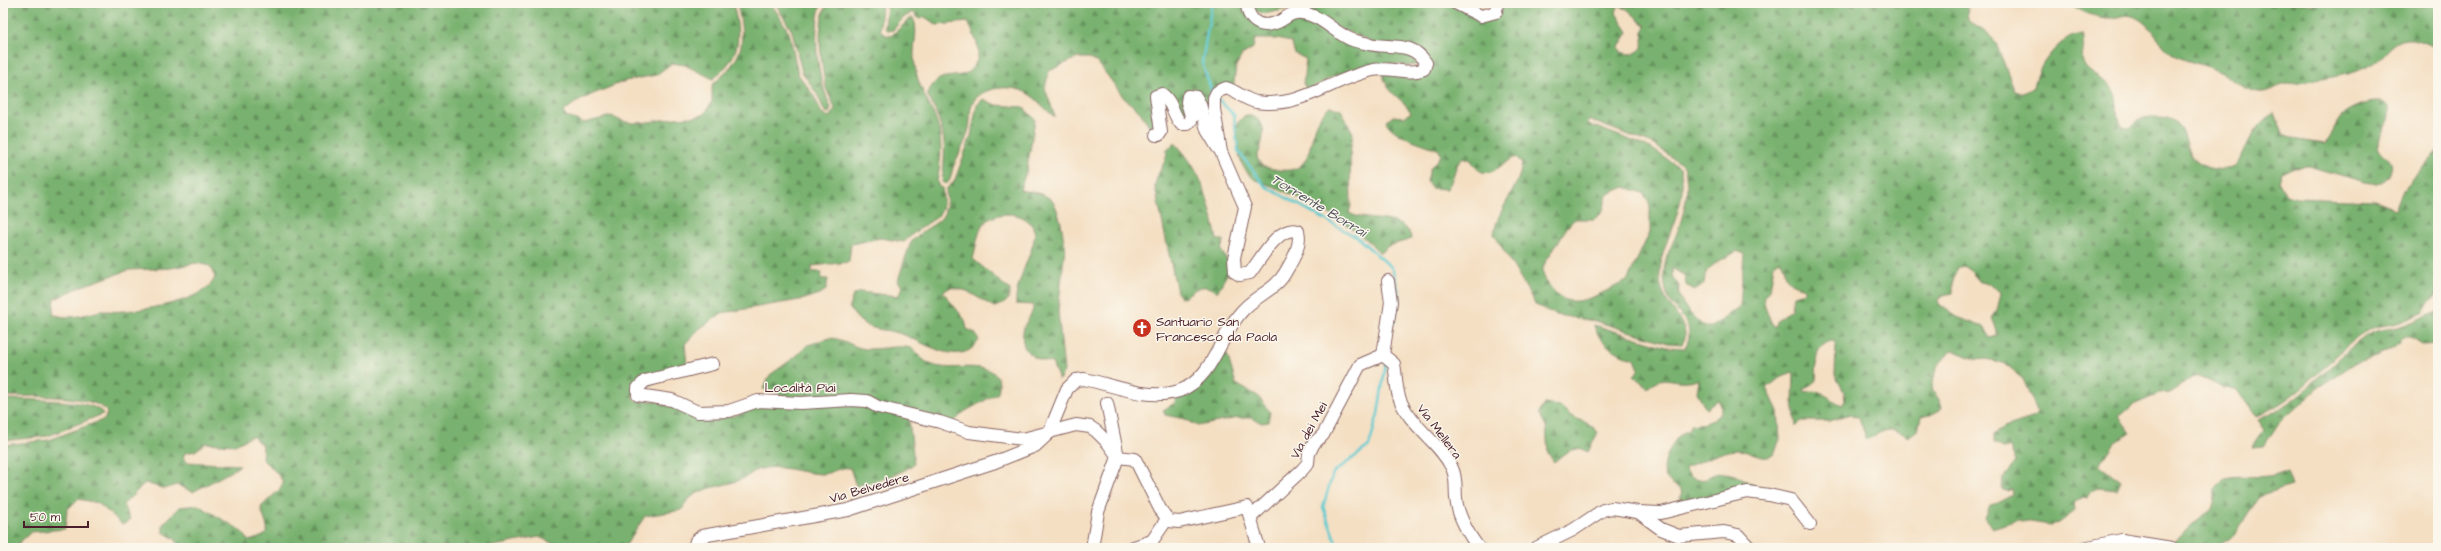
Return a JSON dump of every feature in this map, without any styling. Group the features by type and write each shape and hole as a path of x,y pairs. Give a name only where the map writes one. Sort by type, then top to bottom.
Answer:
{"street":[{"path":"1221,152 1215,95 1226,88 1239,92 1254,101 1274,104 1299,100 1374,70 1402,70 1414,73 1424,69 1426,63 1420,54 1409,49 1394,45 1370,45 1348,38 1312,16 1303,13 1293,13 1273,24 1262,24 1252,20 1247,13 1247,3"},
{"path":"1455,3 1481,16 1496,12 1497,3"},
{"path":"1049,433 1067,388 1076,380 1084,379 1152,394 1168,393 1195,384 1204,374 1229,328 1243,310 1284,275 1300,240 1298,231 1292,229 1284,232 1275,240 1250,273 1240,275 1235,272 1234,258 1245,207 1221,152 1206,130 1200,104 1196,97 1188,96 1187,102 1192,119 1188,124 1181,124 1176,119 1167,97 1162,94 1156,96 1161,132 1159,135 1156,135"},
{"path":"1385,357 1391,302 1388,281"},
{"name":"Via dei Mei","path":"1251,517 1284,489 1308,463 1309,453 1314,442 1323,435 1360,365 1385,357"},
{"name":"Via Mellera","path":"1385,357 1394,364 1399,397 1409,415 1443,455 1452,469 1457,486 1456,498 1460,511 1473,541 1478,548"},
{"name":"Località Piai","path":"713,364 644,381 638,388 638,396 672,400 698,412 729,412 758,401 801,403 851,400 867,401 878,407 940,422 969,432 1022,439 1049,433"},
{"path":"1092,548 1098,512 1118,457 1107,403"},
{"path":"1049,433 1076,425 1090,427 1108,443 1118,457 1135,459 1167,519 1173,522 1180,522 1247,507 1259,548"},
{"name":"Via Belvedere","path":"694,548 696,541 702,536 848,510 914,489 1035,446 1049,433"},
{"path":"1536,548 1574,530 1605,509 1661,513 1747,492 1769,494 1791,500 1810,524"},
{"path":"1638,512 1661,529 1672,534 1690,537 1715,533 1733,533 1744,539 1750,548"},
{"path":"1131,548 1152,541 1167,519"},
{"path":"2083,548 2122,540 2172,548"}],"green space":[{"path":"3,3 733,3 738,36 737,45 729,62 713,79 685,65 672,63 656,75 625,81 575,103 563,112 565,116 584,123 612,116 626,122 643,123 675,118 694,117 705,114 712,101 712,85 731,66 737,58 740,49 742,29 737,3 771,3 789,32 798,74 814,96 822,114 830,117 835,109 826,86 820,42 821,21 828,3 882,3 880,29 883,34 891,36 911,18 913,18 915,22 915,66 921,88 937,123 941,148 937,182 939,187 942,188 943,205 939,215 904,242 881,238 851,244 849,262 812,266 812,272 822,272 821,279 828,279 826,290 820,294 805,299 722,313 699,329 685,344 687,367 671,371 632,396 636,401 655,401 679,409 700,420 734,416 766,405 850,403 909,418 914,463 910,467 896,474 856,486 850,468 842,468 829,473 821,474 783,468 760,469 742,479 708,489 692,496 686,502 682,510 645,516 624,548 554,548 552,543 539,537 485,548 181,548 175,539 163,532 163,524 180,507 198,505 237,528 245,535 248,541 263,536 266,533 267,525 261,507 281,488 283,482 277,473 262,459 263,446 252,436 235,445 206,443 195,451 185,453 183,457 186,462 240,465 193,492 177,485 165,489 145,483 123,505 130,519 127,523 122,524 98,503 78,499 67,510 65,529 31,532 19,543 16,548 3,548 3,445 49,440 105,419 107,412 100,406 75,399 42,396 3,396","holes":["196,263 210,266 215,277 210,285 200,292 175,303 146,309 102,311 72,317 53,314 55,299 82,286 129,270 171,268"]},
{"path":"775,3 821,3 817,29 817,57 822,83 831,108 829,113 825,112 817,94 802,72 792,31"},
{"path":"887,3 1243,3 1244,7 1264,21 1302,14 1337,34 1411,54 1420,62 1408,66 1382,63 1362,66 1325,81 1307,91 1303,83 1306,59 1295,54 1291,42 1277,39 1255,39 1253,48 1242,55 1236,66 1233,91 1220,89 1212,125 1188,113 1185,121 1162,91 1158,126 1154,133 1140,112 1124,98 1099,64 1090,58 1077,58 1049,71 1045,88 1055,117 1035,98 1021,90 1013,88 997,88 989,90 976,98 971,107 970,125 966,138 953,167 949,181 946,184 942,182 944,156 943,136 938,117 927,94 934,83 938,80 945,77 963,75 968,72 976,63 978,57 978,45 968,22 937,25 925,17 919,19 913,12 903,18 893,30 888,31 885,28"},
{"path":"1249,3 1457,3 1485,12 1500,9 1504,3 1887,3 1890,6 1892,3 1969,3 1967,14 1969,21 1984,30 1995,41 2015,91 2022,93 2034,88 2039,71 2044,62 2058,46 2074,36 2083,34 2084,42 2082,57 2084,65 2090,72 2107,83 2114,91 2117,100 2118,119 2122,127 2130,128 2143,118 2164,117 2171,119 2180,127 2191,154 2195,159 2199,163 2211,168 2229,169 2235,167 2255,130 2261,123 2275,113 2283,134 2299,140 2325,144 2338,122 2347,112 2370,103 2384,103 2388,107 2389,115 2378,140 2378,144 2381,152 2392,164 2389,175 2382,182 2368,183 2309,166 2294,167 2281,173 2278,181 2286,195 2296,198 2374,201 2395,209 2403,190 2438,150 2438,295 2429,302 2426,306 2425,312 2401,322 2377,327 2365,332 2286,400 2272,409 2256,416 2236,389 2223,388 2197,375 2169,393 2159,394 2133,405 2119,417 2131,433 2115,442 2100,465 2121,481 2117,490 2098,488 2091,491 2088,498 2083,497 2074,503 2075,511 2059,523 2050,525 2017,520 1992,528 1985,518 1990,505 1998,503 2013,495 2012,489 2007,491 2002,490 2003,478 2016,462 2010,447 2005,449 1994,443 1994,434 2004,427 2035,417 2038,413 2023,379 2003,363 1986,359 1977,360 1952,350 1936,367 1932,389 1940,401 1942,409 1930,415 1921,417 1918,430 1908,437 1897,431 1888,430 1883,431 1867,440 1859,418 1850,414 1829,421 1801,421 1796,427 1793,401 1794,375 1793,372 1782,376 1767,388 1778,411 1780,439 1774,454 1761,457 1737,450 1731,451 1718,454 1686,467 1685,470 1692,477 1703,480 1718,473 1726,473 1748,481 1761,491 1682,506 1680,497 1682,492 1665,476 1664,470 1666,458 1675,441 1680,435 1689,430 1690,425 1706,423 1720,415 1720,404 1718,400 1706,409 1697,392 1699,380 1659,380 1648,388 1634,376 1639,369 1635,359 1610,347 1599,337 1594,325 1667,347 1685,348 1689,339 1689,332 1684,319 1670,301 1667,294 1664,273 1666,259 1675,238 1686,202 1687,184 1684,166 1653,144 1589,120 1588,124 1651,148 1680,168 1682,184 1681,198 1678,212 1663,253 1660,266 1660,281 1664,295 1685,332 1685,338 1682,344 1668,343 1595,321 1556,315 1536,305 1494,234 1499,216 1517,181 1522,163 1516,157 1487,173 1481,172 1476,168 1471,160 1463,157 1457,165 1447,189 1431,188 1427,181 1430,169 1441,155 1439,150 1403,136 1396,132 1386,122 1393,116 1404,117 1411,113 1408,107 1391,91 1387,85 1382,69 1414,72 1427,60 1371,42 1292,8 1264,14 1254,10","holes":["1618,6 1627,9 1646,26 1643,32 1642,48 1637,52 1630,54 1621,52 1619,47 1628,32 1616,13","1625,187 1643,193 1648,200 1650,207 1650,232 1627,281 1584,300 1570,301 1560,296 1552,289 1544,276 1544,265 1572,222 1575,219 1594,219 1602,213 1606,197 1609,194","1737,251 1744,254 1740,306 1712,327 1705,327 1686,309 1680,297 1679,286 1672,276 1672,268 1685,276 1686,285 1695,290 1700,288 1704,283 1708,270 1721,260","1780,260 1785,270 1787,279 1795,285 1804,288 1804,292 1793,295 1791,309 1778,320 1775,327 1771,322 1764,303 1765,296 1770,290 1774,264","1966,266 1980,282 1992,285 2001,292 1997,311 1992,318 1997,330 1997,336 1990,338 1983,327 1957,317 1940,305 1938,301 1943,295 1953,293 1953,280 1958,267","1831,341 1835,342 1835,375 1844,392 1845,401 1842,405 1820,393 1811,391 1805,392 1804,389 1816,381 1817,357 1820,348"]},
{"path":"2070,3 2438,3 2438,50 2419,41 2411,39 2401,40 2392,46 2376,62 2361,70 2339,76 2282,85 2268,91 2259,92 2242,86 2216,70 2174,55 2165,47 2146,24 2135,17 2126,15 2112,18 2095,16 2084,12"},
{"path":"983,99 996,105 1023,107 1035,119 1027,169 1020,190 1042,194 1051,199 1056,207 1061,223 1065,248 1058,311 1064,371 1059,380 1052,363 1033,356 1025,348 1023,342 1024,327 1031,314 1033,305 1016,304 1016,295 1035,236 1034,230 1030,223 1018,215 1002,215 987,220 980,230 973,259 1010,290 1008,300 1001,305 994,307 967,291 951,287 943,292 965,320 967,329 975,333 979,340 972,348 963,353 953,353 932,348 896,332 867,326 855,316 849,307 853,295 859,292 898,296 903,287 898,281 912,241 942,217 947,202 946,189 954,182 971,136 977,105"},
{"path":"1330,106 1341,110 1353,133 1350,153 1351,205 1349,213 1401,225 1412,239 1388,246 1380,253 1367,240 1337,219 1305,201 1254,179 1244,167 1239,154 1236,125 1245,115 1254,117 1259,120 1262,125 1263,137 1257,158 1262,166 1282,170 1296,169 1304,162 1315,129 1321,117"},
{"path":"1175,143 1185,154 1204,188 1217,240 1224,240 1221,250 1231,267 1217,292 1208,287 1204,287 1192,291 1184,298 1180,297 1177,292 1155,187 1157,177 1166,159 1167,149"},
{"path":"2438,311 2438,344 2422,345 2410,337 2404,337 2395,347 2355,363 2318,388 2278,424 2264,446 2252,447 2264,430 2257,420 2273,413 2287,404 2366,336 2378,331 2403,325"},
{"path":"830,338 841,340 863,349 901,347 912,348 925,361 933,365 950,368 970,367 989,370 996,375 999,382 998,393 964,412 953,423 890,409 787,400 775,391 763,389 770,375 795,357 808,345"},
{"path":"1222,352 1227,354 1236,384 1258,396 1270,412 1268,422 1262,423 1251,418 1238,418 1198,426 1185,419 1165,415 1163,410 1175,403 1177,394"},
{"path":"3,399 73,402 97,409 103,414 48,436 3,441"},
{"path":"1544,404 1560,406 1571,416 1589,424 1598,432 1588,452 1574,449 1554,462 1548,453 1546,426 1539,413"},
{"path":"2282,472 2287,472 2292,486 2264,494 2259,497 2238,529 2229,539 2206,548 2188,548 2172,544 2212,508 2215,499 2215,490 2225,478 2239,476 2261,477 2275,475"}],"waterway":[{"name":"Torrente Borrai","path":"1212,3 1202,63 1212,92"},
{"name":"Torrente Borrai","path":"1218,99 1234,115 1238,151 1265,186 1358,238 1392,268 1400,296 1394,322"},
{"name":"Torrente Borrai","path":"1338,548 1323,507 1333,473 1369,446 1378,414 1386,362"}],"place":[{"name":"Santuario San Francesco da Paola","path":"1142,328"}]}
